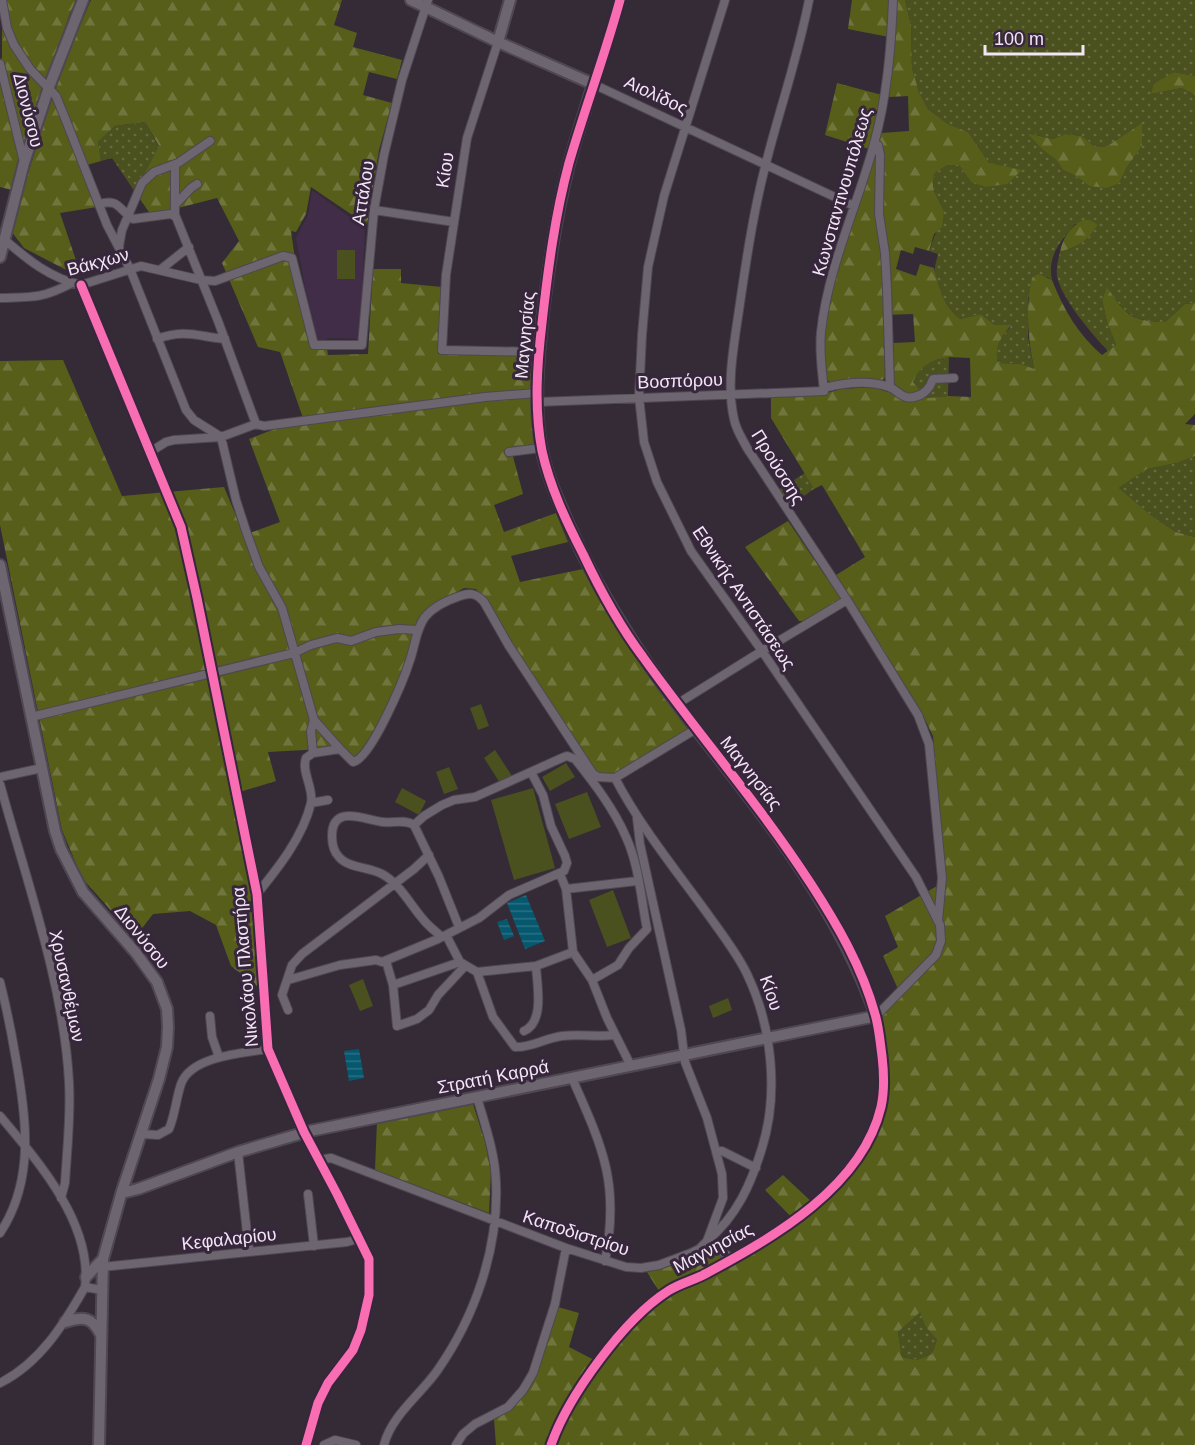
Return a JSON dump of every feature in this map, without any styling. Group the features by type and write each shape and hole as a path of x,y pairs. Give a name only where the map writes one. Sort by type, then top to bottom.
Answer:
{"street":[{"name":"Διονύσου","path":"2,0 7,28 14,45 33,73 49,87"},
{"name":"Διονύσου","path":"0,257 24,164 49,87 83,0"},
{"name":"Αιολίδος","path":"411,0 427,3 498,42 854,206"},
{"name":"Κίου","path":"510,0 467,138 446,276 442,350 539,352"},
{"name":"Μαγνησίας","path":"550,1445 583,1383 631,1323 670,1290 707,1273 806,1212 846,1173 860,1155 877,1121 884,1090 876,1016 858,969 822,901 772,827 637,649 599,588 556,494 541,448 537,398 539,352 555,226 568,166 620,0"},
{"name":"Εθνικής Αντιστάσεως","path":"725,0 684,126 664,196 648,267 639,398 644,442 675,521 691,551 916,877 938,921 941,941 936,955 876,1016"},
{"name":"Προύσσης","path":"809,0 766,164 752,228 734,346 732,394 735,422 740,436 847,600 918,715 928,736 942,878 938,921"},
{"name":"Κωνσταντινουπόλεως","path":"824,389 821,351 824,315 840,246 874,143 885,100 893,0"},
{"name":"Αττάλου","path":"312,343 317,346 362,345 374,210 384,155 402,80 427,3"},
{"name":"Διονύσου","path":"0,64 24,164"},
{"path":"49,87 56,96 99,204 130,269 186,410 194,420 221,437 246,531 259,567 282,608 314,720 340,749 355,762 368,748 398,692 424,618 440,604 468,593 480,597 527,675 593,774 604,779 615,778 696,729"},
{"path":"119,247 122,230 142,183 154,172 175,164 210,141"},
{"path":"874,143 878,145 880,155 879,214 886,277 890,387"},
{"path":"175,164 174,215 189,247 256,424"},
{"path":"175,205 197,184"},
{"path":"99,204 111,201 116,203 133,219 138,220 174,215"},
{"path":"374,210 454,222"},
{"path":"5,240 36,266 72,283"},
{"path":"160,270 189,247"},
{"name":"Βάκχων","path":"0,298 39,297 72,283 81,285 141,266 201,280 215,281 284,256 290,256 298,280 312,343"},
{"name":"Νικολάου Πλαστήρα","path":"81,285 181,526 257,894 267,1049 304,1132 367,1254 369,1263 370,1288 365,1320 353,1350 328,1383 318,1402 306,1445"},
{"path":"157,339 188,332 225,339"},
{"name":"Βοσπόρου","path":"150,452 166,442 221,437 256,424 264,426 485,397 639,398 824,389 857,383 890,387 905,397 915,397 926,391 933,379 954,378"},
{"path":"509,452 541,448"},
{"name":"Διονύσου","path":"0,565 56,837 83,892 148,967 164,995 168,1027 167,1047 102,1263 99,1445"},
{"path":"677,704 847,600"},
{"path":"32,717 294,653 311,645 337,638 351,642 376,632 399,629 418,630"},
{"path":"313,753 311,731 314,720"},
{"path":"257,894 288,853 311,803 311,790 304,761 313,753 340,749"},
{"path":"414,825 424,816 454,800 475,797 564,757 574,759 616,817 630,847 647,929 629,948 618,965 592,980"},
{"path":"0,777 42,768"},
{"path":"288,980 340,965 376,960 386,961 479,918 515,891 560,874 566,867 565,856 551,826 543,795 531,772"},
{"name":"Κίου","path":"615,778 637,818 740,961 758,1002 767,1038 771,1073 771,1111 765,1139 756,1168 735,1211 727,1223 708,1241"},
{"name":"Χρυσανθέμων","path":"0,784 48,956 64,1038 69,1084 65,1183 61,1198"},
{"path":"311,803 328,800"},
{"path":"459,927 414,825 409,822 385,822 348,815 340,818 333,825 333,845 340,859 388,877 424,921 444,936 462,964 477,972 536,966 573,952"},
{"path":"637,818 640,844 681,1030 686,1068 705,1110 723,1181 723,1198 708,1241 732,1258"},
{"path":"288,1010 282,995 292,965 302,954 414,870 429,855"},
{"path":"560,874 566,889 573,952 592,980 631,1066"},
{"path":"566,889 638,881"},
{"path":"386,961 393,985 397,1026 417,1019 429,1010 462,964"},
{"path":"393,985 462,964"},
{"path":"524,1031 531,1028 537,1018 536,966"},
{"path":"477,972 493,1017 515,1047 530,1046 562,1036 615,1035"},
{"path":"0,982 24,1099 26,1146 20,1191 8,1222 0,1233"},
{"path":"210,1016 211,1034 219,1057"},
{"name":"Στρατή Καρρά","path":"122,1191 138,1189 237,1152 304,1132 876,1016"},
{"path":"142,1134 158,1135 170,1129 181,1082 195,1068 219,1057 267,1049"},
{"path":"572,1078 597,1135 609,1182 612,1218 605,1262"},
{"path":"384,1445 396,1421 436,1372 460,1332 481,1283 489,1256 496,1180 477,1097"},
{"path":"0,1116 26,1146 61,1198 77,1227 83,1249 86,1282"},
{"path":"717,1152 722,1151 756,1168"},
{"path":"237,1152 249,1251"},
{"name":"Καποδιστρίου","path":"319,1160 331,1158 566,1248 626,1267 650,1267 691,1253 708,1241"},
{"path":"308,1194 314,1246"},
{"name":"Κεφαλαρίου","path":"102,1263 314,1246 358,1239"},
{"path":"456,1445 463,1434 475,1424 507,1407 523,1390 533,1374 555,1304 566,1248"},
{"path":"0,1383 22,1368 51,1341 65,1322 86,1282 102,1263"},
{"path":"86,1282 102,1290"},
{"path":"65,1322 75,1319 87,1320 96,1326 101,1335"},
{"path":"324,1445 335,1440 356,1445"}],"shaded area":[{"path":"312,190 365,228 360,339 327,338 327,342 315,341 296,238 308,215"}],"green space":[{"path":"2,0 77,0 70,13 12,190 0,187"},
{"path":"91,0 342,0 334,25 357,33 353,47 402,60 397,79 369,72 363,95 392,103 379,150 367,225 311,187 306,214 296,232 291,231 296,266 314,343 326,343 328,355 368,354 373,269 401,269 401,283 442,287 438,354 536,356 537,444 511,449 523,494 494,505 504,532 556,513 568,542 511,556 520,582 583,569 610,617 691,729 618,773 598,776 476,589 464,588 427,610 403,675 386,712 361,755 354,761 341,748 268,752 276,781 233,794 252,893 261,989 231,966 216,925 190,911 153,914 140,931 123,924 82,878 62,830 0,525 0,361 63,360 122,496 224,487 244,535 280,522 249,439 303,418 280,352 258,347 222,263 239,241 217,198 151,215 135,192 159,146 145,122 115,126 98,142 101,161 87,165 97,207 60,213 80,272 74,274 24,248 11,231 57,85"},
{"path":"852,0 905,0 911,25 912,68 919,92 928,109 948,124 968,132 989,163 1022,170 1007,184 986,187 971,182 959,165 947,165 934,174 933,189 944,211 942,227 934,234 929,251 915,247 913,254 901,250 896,269 916,276 920,264 934,268 942,296 949,308 960,319 981,314 995,325 1011,325 1001,338 998,347 998,363 1021,364 1034,369 1028,312 1032,278 1038,274 1052,280 1073,321 1102,355 1116,345 1102,300 1107,287 1124,310 1144,320 1165,322 1185,304 1195,303 1195,414 1185,424 1195,425 1195,456 1177,463 1147,469 1119,488 1152,516 1176,532 1195,537 1195,1445 496,1445 494,1419 510,1409 520,1399 535,1375 558,1307 579,1313 569,1347 602,1364 619,1345 620,1337 664,1299 647,1272 679,1263 708,1246 731,1263 795,1221 765,1190 783,1175 815,1205 858,1161 888,1083 886,1047 879,1013 898,989 883,956 898,947 885,916 937,886 945,884 933,736 921,711 849,596 799,621 745,547 788,521 828,580 865,557 822,485 814,489 771,418 771,396 827,393 858,388 876,388 888,392 893,374 893,343 915,342 913,314 884,315 885,378 881,381 860,379 830,382 825,379 824,331 829,299 869,149 825,135 837,83 882,95 881,133 909,131 908,96 889,97 894,38 848,29","holes":["949,357 970,358 971,397 927,398 913,382 927,364","920,1312 925,1326 937,1340 932,1354 917,1360 902,1357 898,1332"]},
{"path":"905,0 1195,0 1195,76 1174,72 1151,94 1182,88 1195,95 1195,303 1185,304 1165,322 1144,320 1125,310 1107,288 1102,300 1116,345 1108,351 1086,326 1064,295 1057,276 1060,252 1082,243 1098,225 1075,224 1053,256 1052,280 1047,277 1028,297 1028,337 1034,370 1021,364 998,363 999,343 1011,326 995,325 981,314 960,319 950,309 939,290 935,275 938,254 929,251 944,211 933,189 934,174 947,165 959,165 971,182 989,163 968,132 948,124 928,109 919,92 912,68 911,25","holes":["1141,124 1142,146 1119,183 1089,186 1063,170 1028,133 1053,139 1067,134 1082,136 1095,147 1106,147"]},
{"path":"1174,72 1195,76 1195,95 1182,88 1151,94 1154,84"},
{"path":"145,122 159,147 135,192 112,158 101,161 98,142 115,126"},
{"path":"1142,123 1142,146 1119,183 1107,188 1089,186 1063,170 1056,160 1027,133 1053,139 1066,134 1082,136 1095,147 1106,147"},
{"path":"1083,220 1090,220 1098,225 1082,243 1060,252 1068,233"},
{"path":"337,250 355,250 355,279 337,279"},
{"path":"949,357 948,396 927,398 913,382 916,376 927,364"},
{"path":"1195,456 1195,537 1176,532 1152,516 1119,488 1147,469 1177,463"},
{"path":"805,473 814,489 789,506 778,490"},
{"path":"481,704 489,726 478,730 470,708"},
{"path":"495,750 512,776 500,783 484,758"},
{"path":"566,763 575,777 550,791 542,777"},
{"path":"449,767 458,789 444,794 436,772"},
{"path":"402,788 426,801 419,815 395,802"},
{"path":"533,788 555,868 514,880 491,800"},
{"path":"587,792 601,827 569,839 555,804"},
{"path":"613,890 631,938 607,947 589,900"},
{"path":"363,979 373,1006 360,1011 349,985"},
{"path":"728,998 732,1010 713,1018 709,1006"},
{"path":"472,1101 485,1142 491,1172 489,1213 375,1170 377,1121"},
{"path":"920,1311 925,1326 937,1340 932,1354 917,1360 902,1357 898,1332"}],"water":[{"path":"526,895 545,941 525,949 507,903"},
{"path":"507,919 514,936 504,940 497,922"},
{"path":"359,1049 364,1078 349,1081 344,1051"}],"cycle path":[{"path":"551,1445 570,1404 599,1360 616,1339 651,1304 673,1288 733,1259 760,1243 812,1206 835,1185 855,1162 871,1136 881,1107 884,1087 883,1062 876,1019 870,997 848,946 821,899 791,855 664,686 618,620 596,581 565,516 549,478 542,451 537,403 538,371 540,339 556,222 569,163 620,0"},
{"path":"81,285 181,527 257,894 268,1049 304,1132 369,1259 369,1295 361,1330 353,1350 328,1383 318,1403 306,1445"}]}
